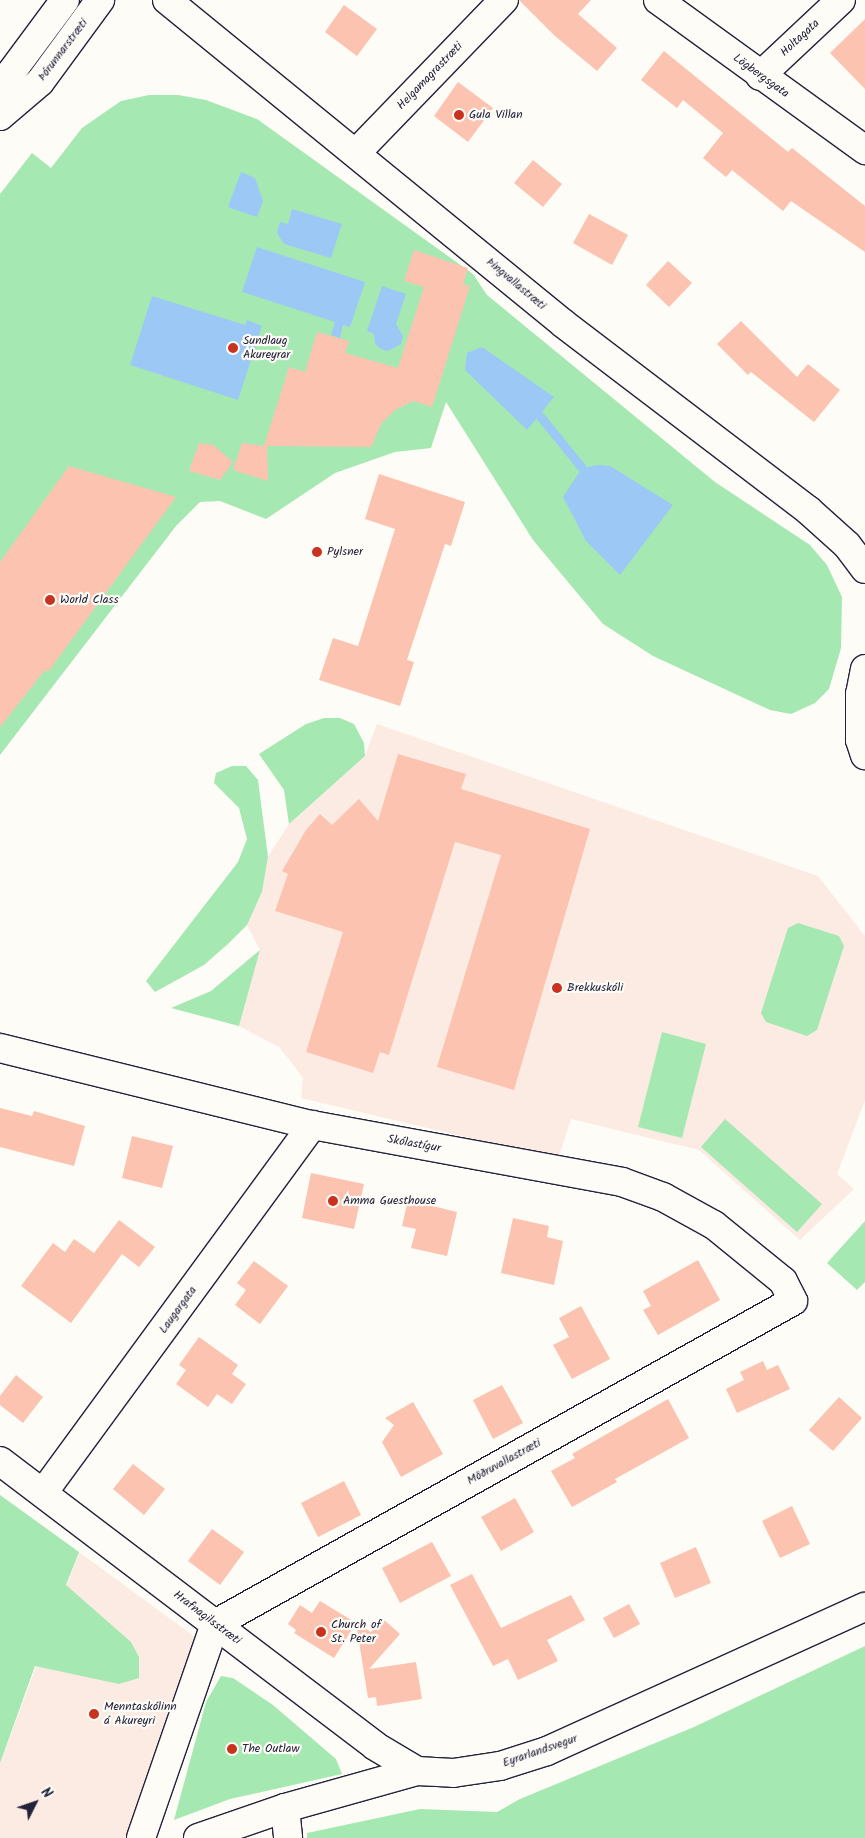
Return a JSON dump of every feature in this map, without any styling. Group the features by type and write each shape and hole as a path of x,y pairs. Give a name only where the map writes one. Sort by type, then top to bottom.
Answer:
{"street":[{"path":"0,105 10,74 65,0"},
{"name":"Þórunnarstræti","path":"0,116 40,82 100,0"},
{"name":"Þingvallastræti","path":"167,0 564,324 808,510 847,545 865,568"},
{"name":"Helgamagrastræti","path":"356,153 504,0"},
{"name":"Lögbergsgata","path":"658,0 760,76 865,150"},
{"name":"Holtagata","path":"760,76 840,0"},
{"path":"865,669 860,694 860,740 865,755"},
{"name":"Skólastígur","path":"0,1048 312,1125 622,1182 663,1197 714,1225 783,1281 793,1301"},
{"name":"Laugargata","path":"43,1493 312,1125"},
{"name":"Möðruvallastræti","path":"216,1624 793,1301"},
{"name":"Hrafnagilsstræti","path":"0,1461 375,1746 417,1771"},
{"name":"Eyrarlandsvegur","path":"198,1838 285,1808 417,1771 453,1773 500,1766 547,1751 865,1607"},
{"path":"141,1838 216,1624"},
{"path":"285,1808 288,1838"}],"shaded area":[{"name":"Brekkuskóli","path":"377,724 818,876 865,936 865,1100 837,1174 854,1189 800,1240 699,1150 571,1119 558,1159 301,1098 303,1078 279,1047 239,1026 260,950 247,925 262,892 268,857 289,824 365,756"},
{"name":"Menntaskólinn á Akureyri","path":"79,1552 199,1640 125,1838 0,1838 0,1763"}],"green space":[{"path":"149,95 178,95 206,100 257,119 473,274 487,295 715,482 810,545 827,565 842,597 841,648 829,689 815,703 791,714 770,710 653,656 603,624 533,540 446,402 431,448 395,452 335,473 266,519 220,501 200,502 176,526 0,755 0,194 32,153 51,168 82,128 121,101"},
{"path":"324,718 340,718 354,724 364,743 365,756 289,824 284,790 259,754 306,724"},
{"path":"232,766 246,766 258,780 268,857 262,892 247,925 229,943 204,965 155,992 146,981 238,862 247,839 239,808 214,783 216,773"},
{"path":"798,923 839,936 844,946 817,1030 807,1036 766,1022 761,1013 788,928"},
{"path":"260,950 239,1026 171,1008 211,991"},
{"path":"662,1032 706,1044 682,1138 638,1127"},
{"path":"725,1119 822,1204 797,1232 701,1147"},
{"path":"865,1221 865,1282 857,1290 827,1263"},
{"path":"0,1495 79,1552 66,1585 131,1642 139,1657 139,1678 119,1684 35,1666 0,1763"},
{"path":"865,1646 865,1838 307,1838 307,1833 420,1809 497,1812 520,1799 694,1727"},
{"path":"221,1676 233,1678 273,1705 336,1759 342,1774 230,1799 174,1820 206,1702"}],"water":[{"path":"241,172 255,178 263,201 257,217 228,207"},
{"path":"292,209 342,224 331,258 284,244 277,233 280,222 288,224"},
{"path":"257,247 365,282 350,327 343,325 340,338 331,335 335,322 242,292"},
{"path":"382,286 406,294 396,324 403,336 401,344 388,351 381,349 375,344 374,334 367,331"},
{"path":"152,296 245,325 247,320 262,326 238,400 130,365"},
{"path":"482,347 554,397 527,430 465,370 467,353"},
{"path":"598,465 610,466 673,505 620,575 586,541 563,497 582,468"}],"building":[{"path":"519,0 591,0 578,14 617,48 597,71 555,36"},
{"path":"344,5 377,29 357,56 325,32"},
{"path":"865,19 865,89 830,53"},
{"path":"664,51 788,152 792,148 865,206 865,252 791,201 783,211 732,170 726,177 703,158 723,133 683,100 677,108 641,80"},
{"path":"458,82 493,108 468,142 434,116"},
{"path":"533,160 562,184 543,207 514,183"},
{"path":"589,214 628,235 612,265 573,243"},
{"path":"414,250 468,268 463,284 470,286 432,407 413,401 395,410 381,424 371,447 267,446 268,481 233,470 242,443 264,446 289,367 305,372 317,332 349,341 345,353 398,368 424,287 404,281"},
{"path":"668,261 692,283 669,307 646,285"},
{"path":"741,321 797,377 808,364 840,390 814,422 751,372 748,375 717,344"},
{"path":"199,443 213,445 233,462 220,480 189,471"},
{"name":"World Class","path":"69,466 176,497 48,672 45,670 0,727 0,562"},
{"path":"379,474 465,502 451,546 445,544 407,660 414,662 400,706 319,680 333,638 358,646 395,529 365,519"},
{"path":"398,754 466,774 461,789 590,829 514,1090 437,1067 501,855 455,842 389,1055 380,1052 373,1073 306,1052 343,932 275,911 288,874 282,871 306,830 320,814 332,825 359,799 378,821"},
{"path":"0,1108 32,1116 34,1111 85,1126 74,1166 0,1147"},
{"path":"132,1136 173,1146 162,1188 122,1178"},
{"name":"Amma Guesthouse","path":"311,1173 364,1184 354,1229 302,1218"},
{"path":"408,1200 457,1212 447,1256 411,1248 416,1229 402,1226"},
{"path":"513,1218 549,1226 547,1237 563,1241 554,1285 501,1273"},
{"path":"119,1220 155,1247 139,1267 122,1254 71,1323 21,1286 53,1243 65,1252 74,1239 94,1253"},
{"path":"698,1260 720,1300 658,1335 643,1310 651,1306 643,1291"},
{"path":"254,1261 288,1286 260,1324 235,1305 246,1290 237,1283"},
{"path":"581,1306 610,1359 572,1379 553,1345 569,1337 559,1318"},
{"path":"199,1337 238,1365 232,1374 246,1384 232,1404 217,1394 208,1407 176,1384 186,1370 179,1365"},
{"path":"763,1361 767,1370 778,1365 790,1389 737,1413 726,1389 744,1380 740,1372"},
{"path":"16,1375 43,1397 23,1423 0,1405 0,1396"},
{"path":"502,1385 523,1423 493,1439 473,1400"},
{"path":"839,1397 862,1418 833,1451 809,1430"},
{"path":"668,1399 689,1438 615,1479 617,1482 572,1507 551,1471 575,1458 572,1454"},
{"path":"413,1402 443,1454 401,1477 382,1442 394,1425 385,1418"},
{"path":"133,1464 165,1489 144,1515 113,1489"},
{"path":"344,1481 361,1515 318,1537 301,1503"},
{"path":"515,1498 534,1532 501,1551 481,1517"},
{"path":"792,1506 810,1544 780,1558 762,1521"},
{"path":"212,1529 244,1552 220,1585 188,1561"},
{"path":"432,1542 451,1576 400,1603 382,1568"},
{"path":"696,1547 711,1583 675,1598 660,1563"},
{"path":"472,1574 501,1628 571,1595 585,1620 547,1640 558,1661 518,1680 508,1659 493,1666 450,1585"},
{"path":"320,1601 371,1632 383,1619 400,1634 369,1669 416,1662 422,1699 377,1706 376,1697 368,1698 356,1623 334,1658 294,1633 296,1630 288,1624 300,1605 312,1613"},
{"path":"629,1604 640,1624 614,1638 603,1618"}],"waterway":[{"path":"539,415 582,468"}],"place":[{"name":"Gula Villan","path":"459,115"},
{"name":"Sundlaug Akureyrar","path":"233,348"},
{"name":"Pylsner","path":"317,552"},
{"name":"World Class","path":"50,600"},
{"name":"Brekkuskóli","path":"557,988"},
{"name":"Amma Guesthouse","path":"333,1201"},
{"name":"Church of St. Peter","path":"321,1632"},
{"name":"Menntaskólinn á Akureyri","path":"94,1714"},
{"name":"The Outlaw","path":"232,1749"}]}
